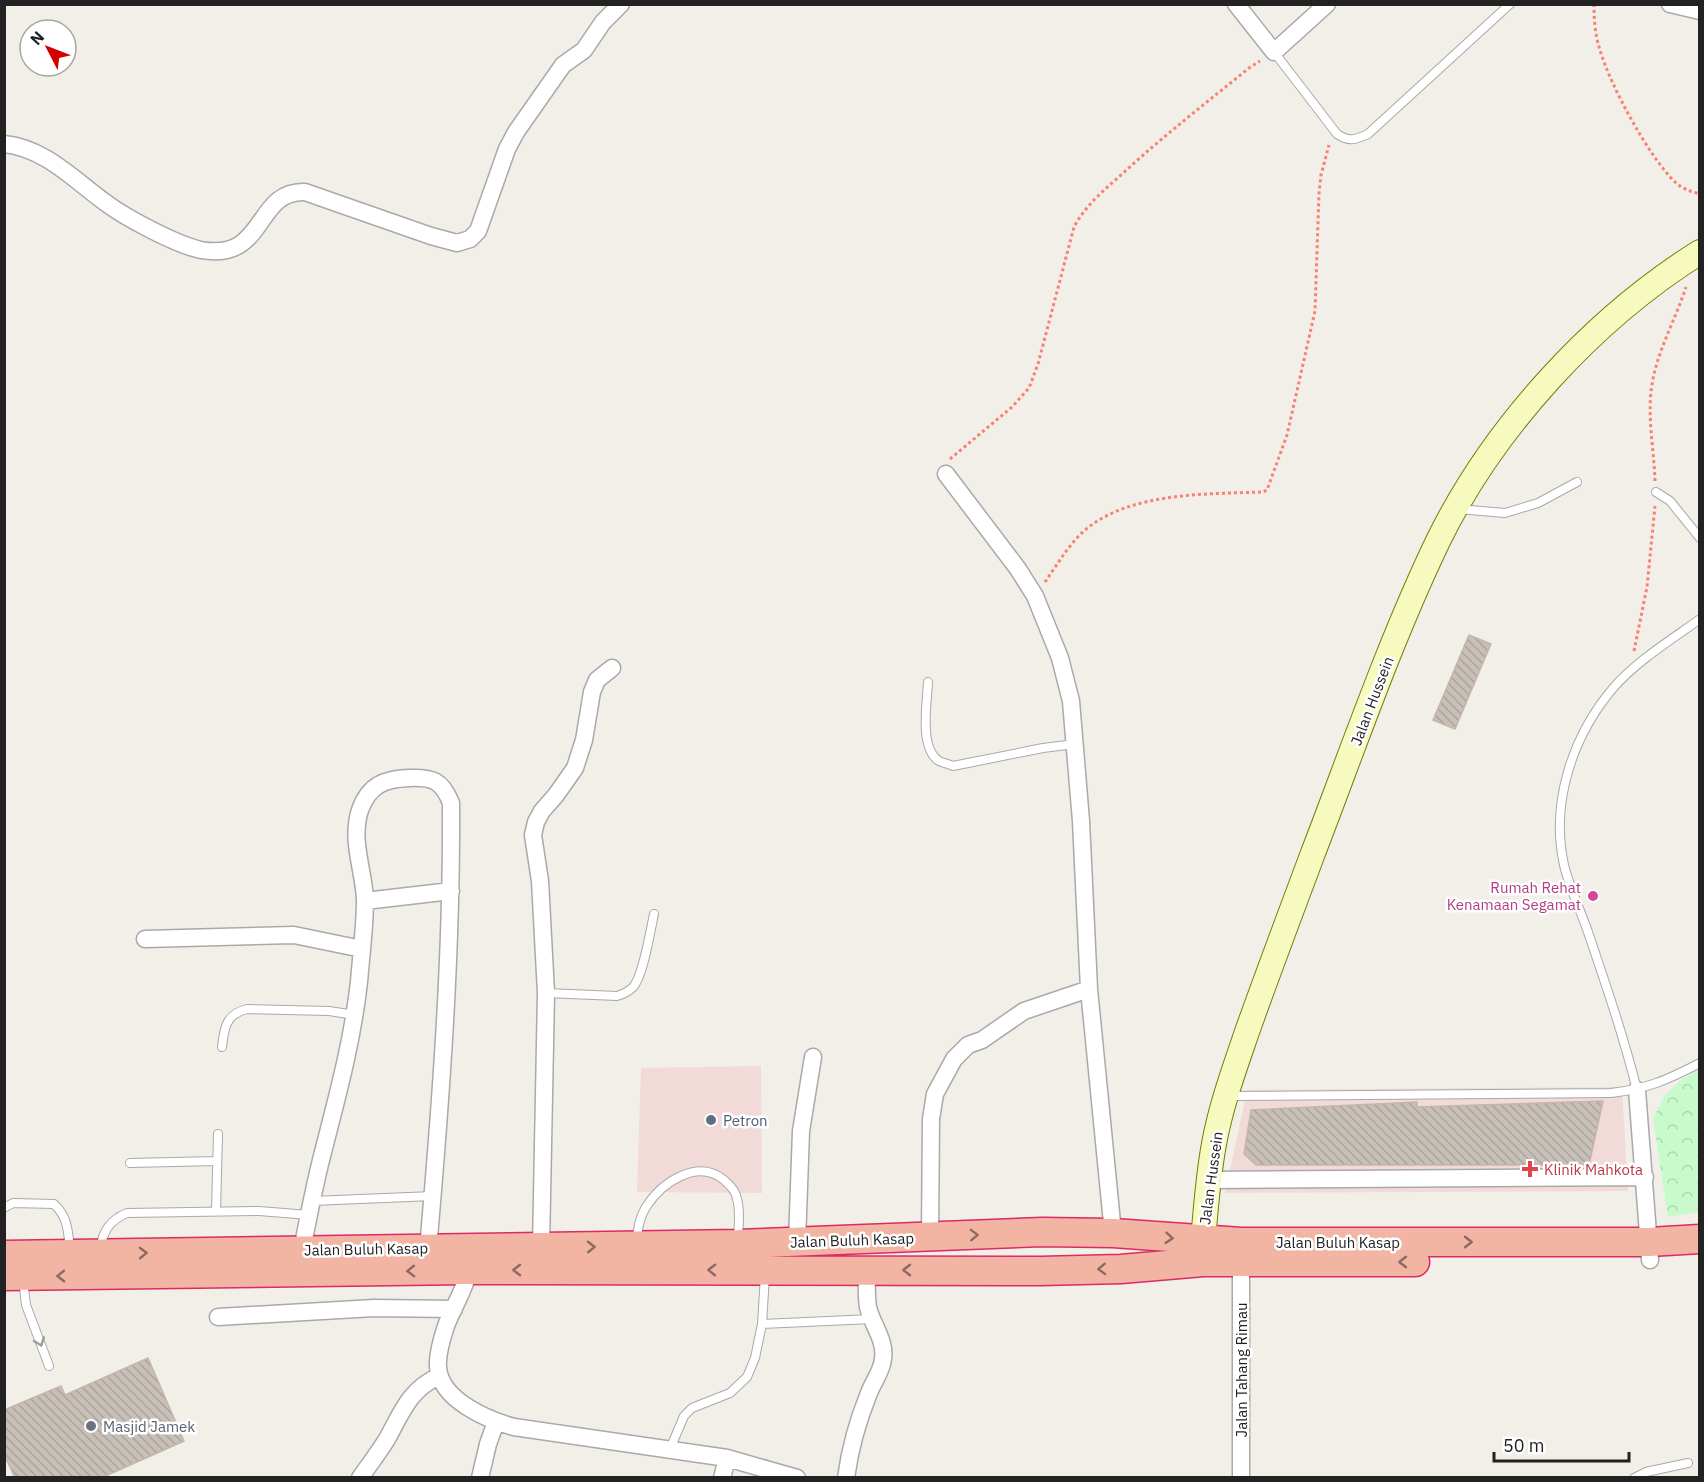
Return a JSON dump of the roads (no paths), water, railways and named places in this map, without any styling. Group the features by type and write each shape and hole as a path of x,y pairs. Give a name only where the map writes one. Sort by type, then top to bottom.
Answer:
{"highway":[{"name":"Jalan Buluh Kasap","path":"4,1255 738,1244 1042,1232 1113,1233 1203,1240 1649,1251 1700,1256"},
{"path":"1041,1271 1042,1232"},
{"name":"Jalan Buluh Kasap","path":"13,1276 469,1270 1041,1271 1121,1269 1203,1262 1241,1263 1649,1251 1700,1239"}],"main road":[{"name":"Jalan Hussein","path":"1203,1240 1214,1142 1226,1096 1258,1000 1396,640 1439,540 1456,508 1497,446 1557,372 1611,320 1692,257"}],"street":[{"path":"4,144 21,146 38,153 108,205 154,232 200,250 227,251 244,243 258,227 269,209 281,197 292,191 304,192 430,236 457,243 470,238 478,231 507,149 525,118 563,65 584,50 603,22 621,4"},
{"path":"1236,4 1274,52 1328,4"},
{"path":"1670,4 1700,10"},
{"path":"946,474 1018,569 1035,596 1060,658 1071,701 1089,989 1113,1233"},
{"path":"541,1247 546,993 540,881 534,835 536,822 575,768 584,740 592,692 597,680 612,668"},
{"path":"302,1250 310,1208 346,1066 355,1015 365,901 357,845 359,814 365,798 379,784 390,779 427,777 439,783 446,791 451,803 451,891 446,1017 428,1249"},
{"path":"365,901 451,891"},
{"path":"145,939 294,935 362,949"},
{"path":"930,1237 931,1119 935,1094 954,1059 968,1045 982,1040 1024,1011 1089,989"},
{"path":"797,1242 801,1131 813,1057"},
{"path":"1637,1090 1649,1251"},
{"path":"1209,1180 1645,1177"},
{"name":"Jalan Tahang Rimau","path":"1241,1263 1241,1478"},
{"path":"469,1270 440,1349 438,1366 439,1376 455,1397 468,1407 496,1422 514,1427 727,1458 797,1478"},
{"path":"846,1478 860,1414 884,1357 883,1345 872,1319 866,1290 867,1270"},
{"path":"218,1317 374,1308 453,1309"},
{"path":"360,1478 386,1441 409,1399 420,1387 439,1376"},
{"path":"480,1478 496,1422"},
{"path":"722,1478 727,1458"}],"lane":[{"path":"1274,52 1337,134 1346,140 1354,140 1368,134 1510,4"},
{"path":"1456,508 1505,513 1538,503 1577,482"},
{"path":"1656,492 1675,507 1700,538"},
{"path":"1637,1090 1618,1018 1589,934 1575,902 1564,865 1560,842 1564,787 1567,771 1575,751 1603,701 1629,673 1700,619"},
{"path":"928,682 926,741 930,752 940,761 953,766 1075,744"},
{"path":"546,993 617,996 627,993 634,986 639,974 654,914"},
{"path":"222,1047 224,1031 228,1021 236,1012 247,1010 318,1011 355,1015"},
{"path":"1226,1096 1611,1093 1637,1090 1654,1085 1700,1063"},
{"path":"216,1211 218,1134"},
{"path":"130,1162 217,1161"},
{"path":"635,1246 639,1221 646,1206 662,1189 681,1175 699,1170 718,1175 730,1185 738,1199 738,1244"},
{"path":"99,1254 102,1236 109,1224 117,1217 127,1213 259,1211 433,1196"},
{"path":"4,1208 13,1203 54,1204 63,1213 68,1228 70,1254"},
{"path":"670,1449 684,1416 693,1408 730,1393 747,1377 755,1358 762,1323 765,1271"},
{"path":"13,1276 49,1366"},
{"path":"762,1323 872,1319"},
{"path":"1634,1478 1688,1463"}],"place":[{"name":"Rumah Rehat Kenamaan Segamat","path":"1593,896"},
{"name":"Petron","path":"711,1120"},
{"name":"Klinik Mahkota","path":"1530,1169"},
{"name":"Masjid Jamek","path":"91,1426"}]}
